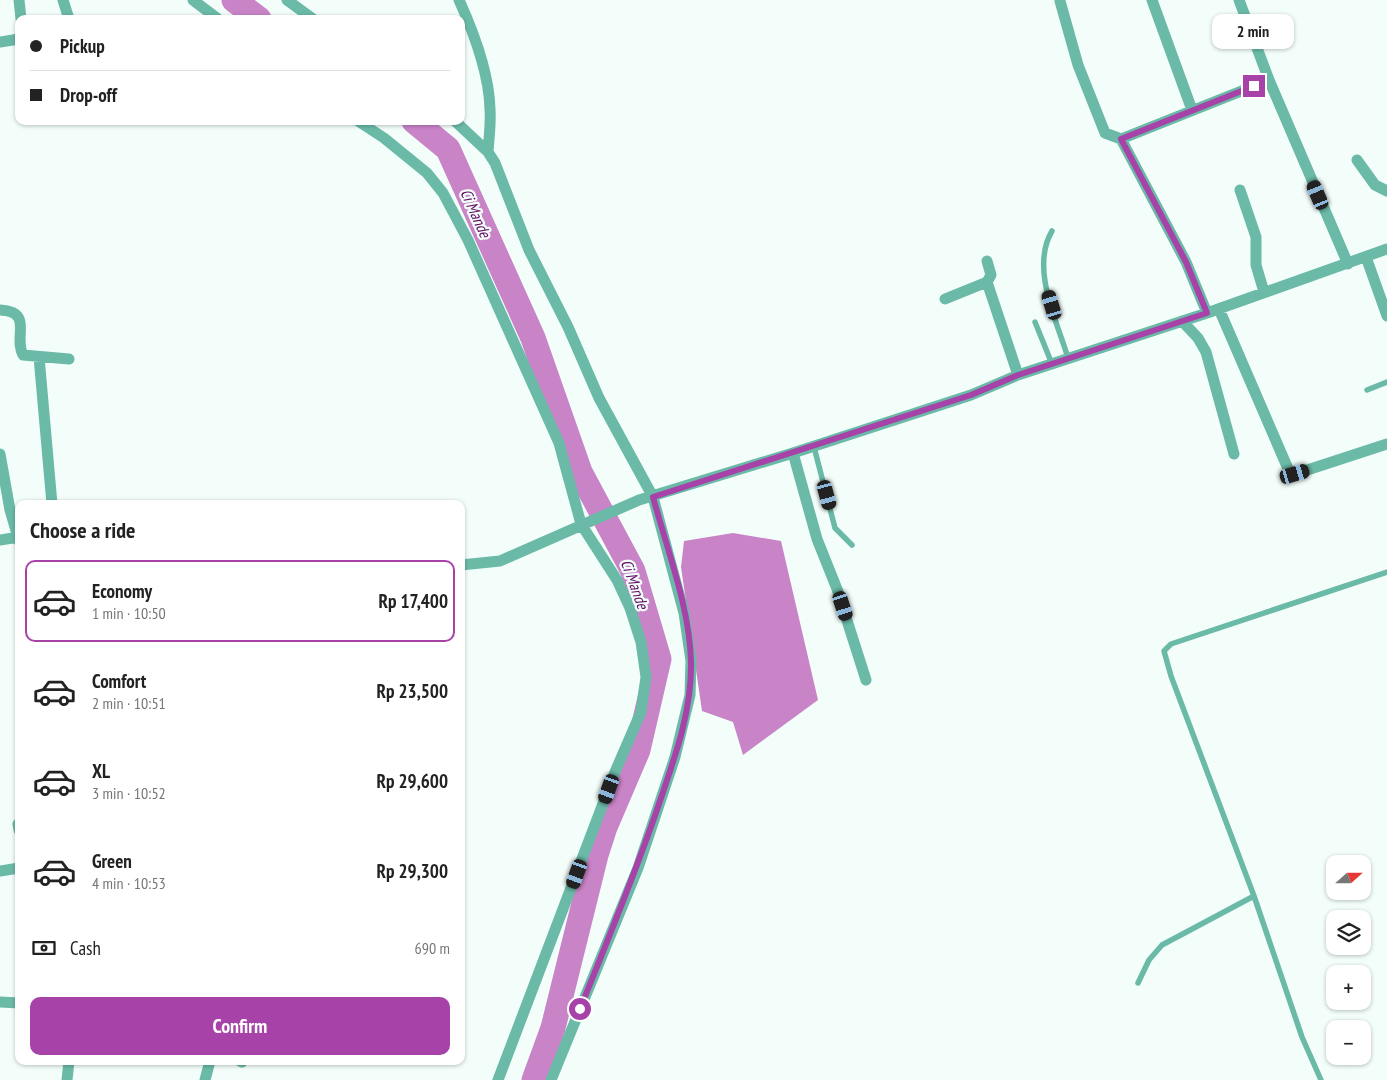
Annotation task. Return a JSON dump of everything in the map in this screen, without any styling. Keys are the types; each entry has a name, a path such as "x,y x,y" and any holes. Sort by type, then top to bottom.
{"street":[{"path":"19,0 21,15"},
{"path":"63,0 68,15"},
{"path":"194,0 213,15"},
{"path":"287,0 308,15"},
{"path":"459,0 475,39 486,82 490,109 488,152"},
{"path":"1152,0 1192,110"},
{"path":"1239,0 1269,80 1348,264"},
{"path":"1060,2 1078,65 1105,133 1121,139 1213,311 1289,471 1295,474 1387,444"},
{"path":"0,42 15,40"},
{"path":"1121,139 1269,80"},
{"path":"363,125 427,173 443,193 472,249 559,443 584,523 617,580 630,608 638,634 646,677 641,712 615,772 498,1080"},
{"path":"459,125 488,152 495,163 529,250 568,327 599,398 653,497 684,613 691,661 690,694 675,757 638,868 551,1080"},
{"path":"1356,160 1375,185 1387,191"},
{"path":"1240,190 1256,236 1256,266 1264,292"},
{"path":"465,565 500,561 639,500 793,453 971,395 1018,375 1213,311 1387,250"},
{"path":"1366,257 1387,316"},
{"path":"945,299 987,282 991,275 987,261"},
{"path":"987,282 1018,375"},
{"path":"0,310 11,311 16,314 21,324 20,350 23,355 69,359"},
{"path":"1182,321 1198,338 1206,352 1234,454"},
{"path":"39,357 52,500"},
{"path":"793,453 817,539 838,589 866,680"},
{"path":"0,454 15,528"},
{"path":"0,540 15,538"},
{"path":"0,871 15,869"},
{"path":"0,1002 15,1002"},
{"path":"67,1080 69,1065"},
{"path":"205,1080 209,1065"}],"lane":[{"path":"1052,231 1045,247 1046,288 1068,358"},
{"path":"1035,322 1052,364"},
{"path":"1367,390 1387,382"},
{"path":"814,446 835,528 852,545"},
{"path":"1321,1080 1302,1037 1254,896 1164,651 1171,644 1387,572"},
{"path":"1138,982 1149,960 1162,945 1254,896"}],"shaded area":[{"path":"733,533 781,541 818,700 743,755 733,722 702,711 681,567 684,541"}],"waterway":[{"name":"Ci Mande","path":"234,0 254,15"},
{"name":"Ci Mande","path":"419,125 448,149 533,338 580,472 633,571 659,659 638,750 605,827 596,855 553,1028 534,1080"}],"route":[{"path":"580,1009 638,868 675,757 690,694 691,661 684,613 653,497 971,395 1018,375 1207,313 1186,262 1121,139 1254,86"}]}
